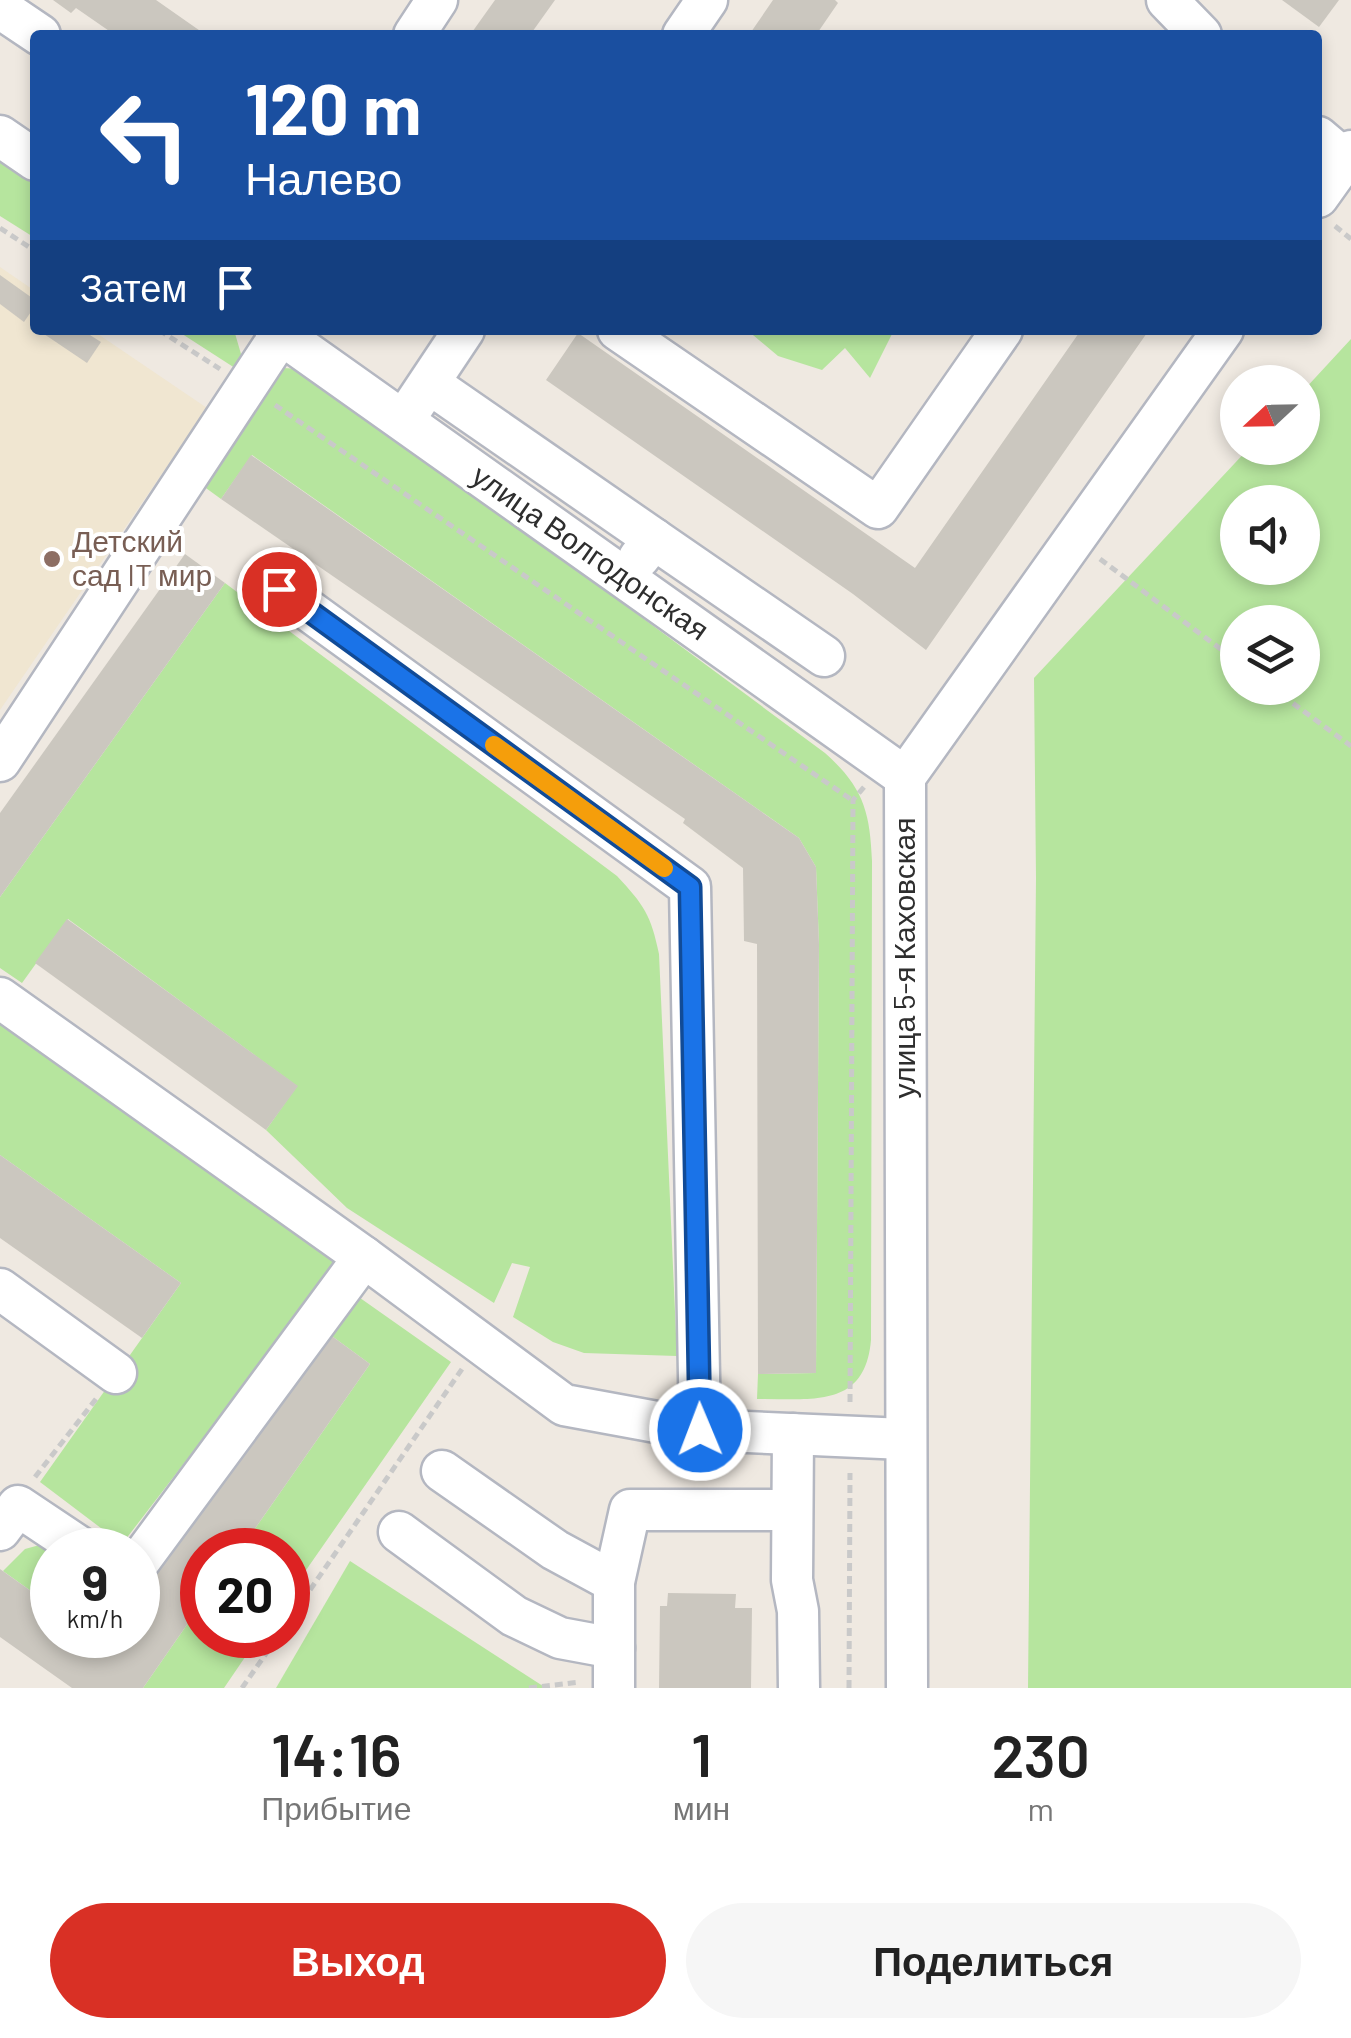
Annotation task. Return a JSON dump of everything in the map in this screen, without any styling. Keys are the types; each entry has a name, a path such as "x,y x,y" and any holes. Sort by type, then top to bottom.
{"street":[{"path":"417,30 437,0"},
{"path":"686,30 707,0"},
{"path":"1167,0 1196,30"},
{"path":"0,8 33,30"},
{"path":"0,136 30,157"},
{"path":"1322,188 1338,149"},
{"path":"0,761 276,335"},
{"name":"улица Волгодонская","path":"282,335 895,769"},
{"path":"402,420 461,335"},
{"path":"625,335 878,508 999,335"},
{"name":"улица 5-я Каховская","path":"907,1688 895,769 1074,539 1219,335"},
{"path":"430,384 824,656"},
{"path":"624,577 654,538"},
{"path":"279,589 690,887 700,1430"},
{"path":"0,998 564,1405 700,1430 904,1439"},
{"path":"160,1534 364,1257"},
{"path":"0,1289 116,1373"},
{"path":"793,1434 790,1510 799,1688"},
{"path":"442,1471 555,1550 614,1582"},
{"path":"614,1672 614,1582 630,1510 790,1510"},
{"path":"9,1518 32,1528"},
{"path":"399,1532 514,1616 560,1638 614,1672"}],"path":[{"path":"0,228 30,248"},
{"path":"167,335 852,800"},
{"path":"1074,539 1220,648"},
{"path":"1295,705 1351,746"},
{"path":"852,800 895,769"},
{"path":"849,1688 852,800"},
{"path":"310,1590 480,1343"},
{"path":"9,1518 39,1469 116,1373"},
{"path":"242,1688 263,1658"},
{"path":"529,1688 614,1672"}],"shaded area":[{"name":"Детский сад IT мир","path":"0,267 30,288 30,335 99,335 207,408 0,710"}],"green space":[{"path":"0,160 30,181 30,235 0,216"},
{"path":"184,335 235,335 241,354 238,370"},
{"path":"753,335 892,335 870,378 845,348 822,370 778,356"},
{"path":"1351,339 1351,1688 1028,1688 1036,878 1034,678 1233,465 1320,465 1320,373"},
{"path":"298,369 348,400 825,753 856,789 866,814 872,861 871,1340 867,1363 858,1379 846,1389 815,1398 757,1399 758,1374 816,1373 816,867 799,838 252,455 221,499 199,483 274,372"},
{"path":"225,583 617,876 645,911 659,954 677,1356 584,1353 553,1342 513,1317 530,1267 512,1263 494,1303 347,1208 266,1130 297,1086 68,919 22,983 0,968 0,897"},
{"path":"0,1021 339,1262 134,1528 101,1528 40,1482 181,1283 0,1155"},
{"path":"353,1293 451,1362 310,1564 310,1528 255,1528 370,1364 325,1331"},
{"path":"30,1548 30,1590 3,1571"},
{"path":"350,1561 546,1688 276,1688 293,1658 310,1658 310,1630"},
{"path":"180,1635 180,1658 244,1658 224,1688 143,1688"}],"building":[{"path":"53,0 156,0 199,30 108,30 76,8 71,13"},
{"path":"495,0 555,0 534,30 474,30"},
{"path":"773,0 838,3 819,30 752,30"},
{"path":"1282,0 1339,0 1319,27"},
{"path":"0,275 30,296 30,313 24,322 0,304"},
{"path":"45,335 90,335 101,342 87,363"},
{"path":"577,335 581,335 915,568 1078,335 1146,335 926,650 853,594 546,380"},
{"path":"251,455 799,838 816,867 819,944 816,1373 758,1374 757,944 744,941 743,868 683,823 685,819 221,499"},
{"path":"185,554 225,583 0,897 0,813"},
{"path":"67,919 298,1086 266,1130 35,963"},
{"path":"0,1155 181,1283 142,1338 0,1238"},
{"path":"325,1331 370,1364 255,1528 187,1528"},
{"path":"180,1538 180,1635 143,1688 72,1688 0,1637 0,1569 30,1590 30,1658 160,1658 160,1567"},
{"path":"668,1593 736,1594 735,1608 752,1608 751,1688 659,1688 660,1606 667,1606"}],"slow traffic":[{"path":"494,745 664,868"}],"place":[{"name":"Детский сад IT мир","path":"52,559"}],"route":[{"path":"279,589 690,887 700,1430"}]}
